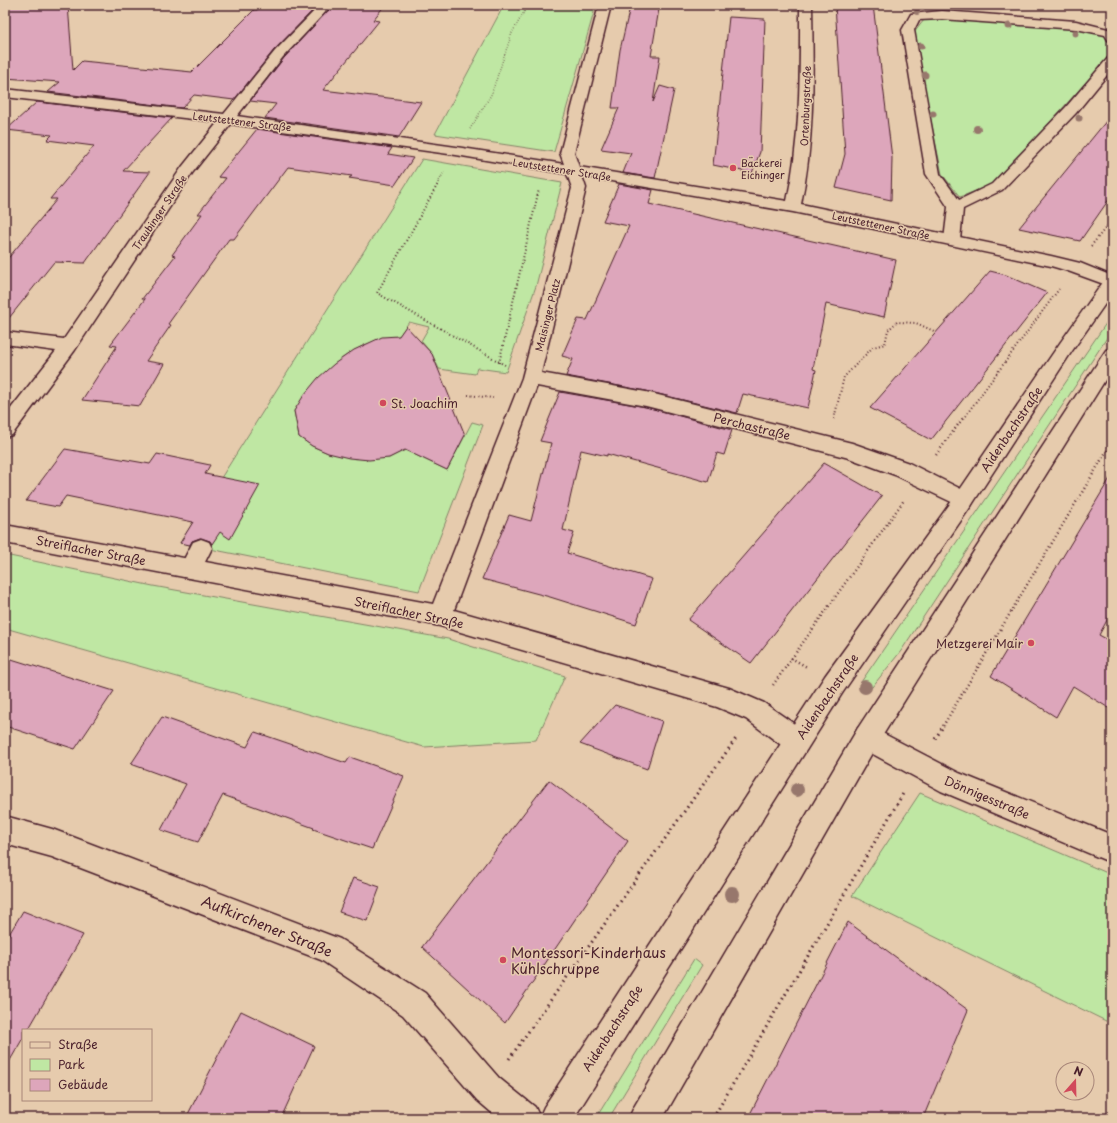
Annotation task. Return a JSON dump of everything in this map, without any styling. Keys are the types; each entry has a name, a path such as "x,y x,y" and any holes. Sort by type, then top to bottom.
{"street":[{"name":"Traubinger Straße","path":"5,430 69,346 187,170 279,54 326,5"},
{"name":"Maisinger Platz","path":"440,616 531,378 579,188 567,153 605,5"},
{"name":"Ortenburgstraße","path":"793,207 799,184 805,135 806,5"},
{"path":"952,240 956,207 932,174 908,30 915,17 942,15 1076,25 1110,33 1112,37"},
{"path":"956,207 997,187 1071,110 1112,61"},
{"name":"Leutstettener Straße","path":"5,93 228,119 456,151 793,207 1051,261 1074,267 1112,282"},
{"name":"Aidenbachstraße","path":"555,1118 834,684 964,500 1066,347 1112,282"},
{"path":"5,338 69,346"},
{"path":"645,1118 867,737 1112,354"},
{"name":"Perchastraße","path":"531,378 646,399 852,451 902,469 964,500"},
{"name":"Streiflacher Straße","path":"5,534 440,616 720,696 755,711 797,741"},
{"path":"190,568 201,548"},
{"name":"Dönnigesstraße","path":"867,737 950,782 1112,849"},
{"name":"Aufkirchener Straße","path":"5,830 52,843 330,949 414,1004 488,1089 524,1118"}],"path":[{"path":"528,5 512,33 491,95 456,151 376,293 499,363 531,378"},
{"path":"499,363 544,166"},
{"path":"488,1089 920,477 1074,267 1112,220"},
{"path":"827,444 844,377 873,347 885,344 888,330 897,322 916,323 936,332"},
{"path":"468,395 484,396"}],"green space":[{"path":"504,5 596,5 554,152 435,134"},
{"path":"952,18 1076,28 1105,35 1112,51 1112,53 1018,158 991,185 960,197 942,174 913,34 924,20"},
{"path":"422,159 562,183 536,286 506,372 477,368 475,374 439,369 432,354 421,341 429,327 409,322 399,336 382,339 367,344 338,361 314,384 294,411 299,437 312,446 328,453 389,458 405,450 447,470 472,422 483,425 419,591 180,543"},
{"path":"1111,316 1112,330 901,651 868,692 859,685"},
{"path":"5,555 153,586 448,639 565,676 536,740 424,747 5,628"},
{"path":"920,793 1112,875 1112,1024 852,896"},
{"path":"694,959 702,965 609,1118 596,1118"}],"building":[{"path":"5,5 68,5 73,70 82,61 192,72 254,10 257,10 263,5 318,5 274,50 234,100 194,95 182,108 48,92 60,82 5,78"},
{"path":"333,5 385,5 373,20 379,21 323,90 421,102 399,137 265,118 276,104 250,101 284,58"},
{"path":"835,5 873,5 892,158 891,200 836,188 845,154"},
{"path":"630,7 659,9 651,56 660,56 653,102 660,86 674,90 655,178 623,173 631,153 601,149 619,108 612,108 620,50"},
{"path":"729,17 765,19 760,152 752,173 713,165"},
{"path":"37,102 172,118 123,171 150,172 85,263 54,262 5,323 5,262 57,199 50,199 94,146 47,140 52,135 6,130"},
{"path":"1112,114 1112,195 1080,241 1019,228"},
{"path":"257,129 392,148 388,154 413,158 395,185 349,178 352,176 288,167 234,239 229,239 168,324 171,325 146,361 164,364 140,406 82,400 117,346 110,345 145,299 142,299 175,256 172,255 202,214 198,214 226,178 218,177"},
{"path":"619,184 653,190 649,204 896,260 884,317 826,304 813,369 816,370 808,408 743,394 737,413 646,391 566,376 573,359 562,356 578,319 587,320 629,226 603,221"},
{"path":"990,271 1006,275 1047,293 931,440 870,408"},
{"name":"St. Joachim","path":"406,326 432,354 465,435 447,470 405,450 389,458 369,460 349,458 328,453 312,446 299,437 294,411 304,395 318,378 334,364 354,350 382,337 399,336"},
{"path":"560,392 646,407 732,430 724,455 717,453 708,482 607,454 607,456 581,450 563,530 574,533 567,553 652,579 636,624 550,597 482,579 509,515 531,521 551,443 540,441"},
{"path":"65,449 150,464 157,454 210,465 205,474 260,485 230,539 220,532 212,544 210,541 200,538 192,541 190,545 180,543 193,522 66,496 58,507 26,501"},
{"path":"824,463 882,496 751,663 688,620"},
{"path":"1112,475 1112,611 1099,635 1112,642 1112,710 1073,686 1056,717 991,676"},
{"path":"5,657 114,691 75,749 5,726"},
{"path":"615,705 662,721 647,769 580,744"},
{"path":"162,717 247,747 255,732 346,763 350,757 404,776 372,849 313,829 314,828 223,795 198,842 161,830 186,784 131,764"},
{"path":"549,780 628,841 505,1023 422,947"},
{"path":"353,878 380,887 367,921 339,912"},
{"path":"23,911 83,935 29,1029 22,1029 22,1040 5,1069 5,941"},
{"path":"848,922 968,1010 923,1118 748,1118"},
{"path":"241,1011 314,1046 281,1118 186,1118"}],"place":[{"name":"Bäckerei Eichinger","path":"733,168"},
{"name":"St. Joachim","path":"383,403"},
{"name":"Metzgerei Mair","path":"1031,643"},
{"name":"Montessori-Kinderhaus Kühlschruppe","path":"503,960"}]}
